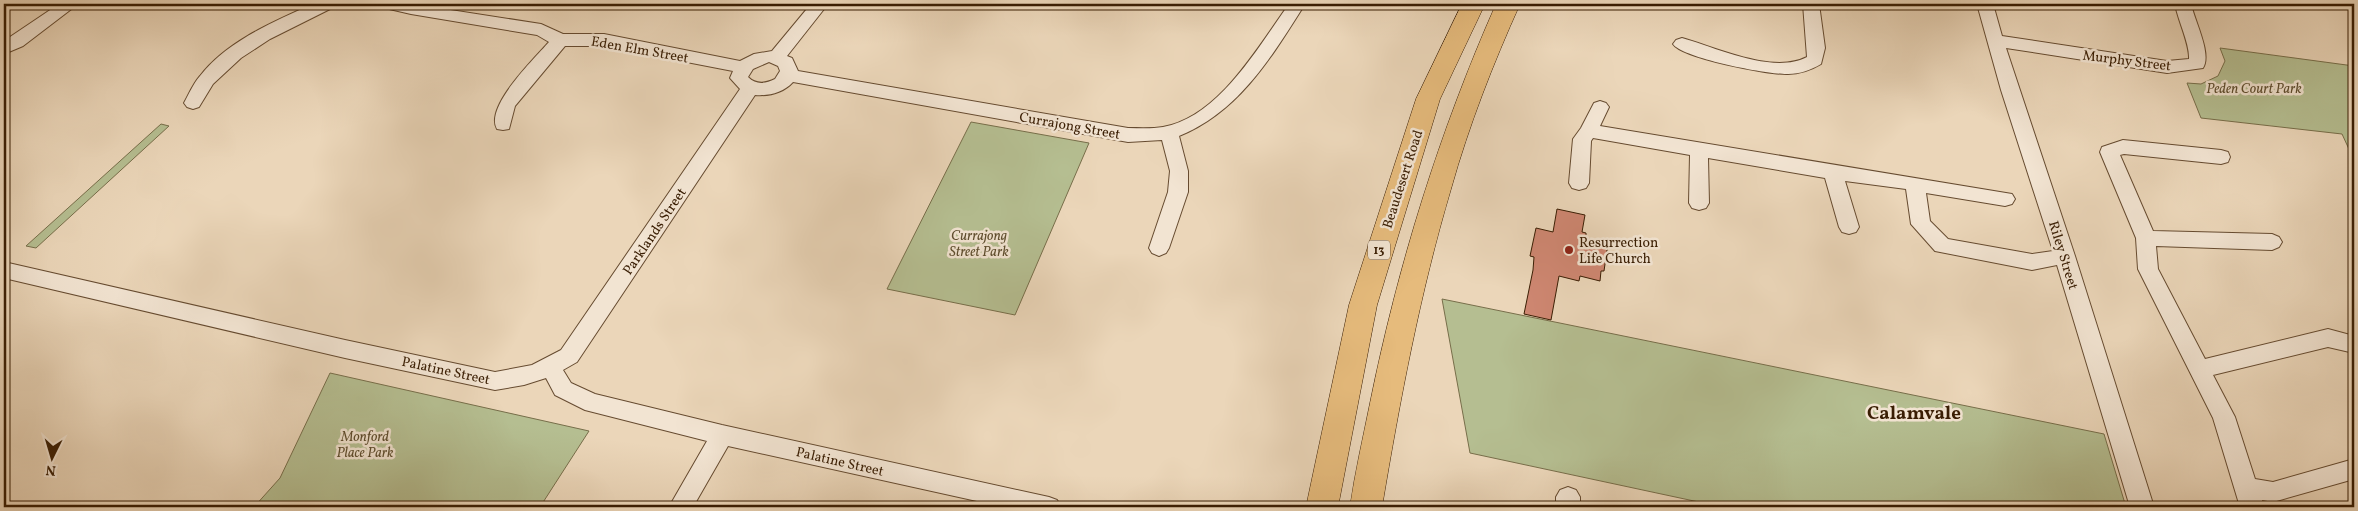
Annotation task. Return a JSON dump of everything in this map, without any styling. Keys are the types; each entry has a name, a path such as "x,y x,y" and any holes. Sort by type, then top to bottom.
{"highway":[{"name":"Beaudesert Road","path":"1322,507 1331,455 1366,296 1428,99 1473,4"},
{"path":"1366,507 1389,377 1426,228 1468,97 1508,4"}],"street":[{"path":"4,48 17,42 70,4"},
{"path":"193,103 208,78 246,45 264,33 326,4"},
{"name":"Eden Elm Street","path":"391,4 411,9 541,30 560,40 604,40 743,67"},
{"path":"777,57 820,4"},
{"name":"Currajong Street","path":"789,76 1128,135 1170,132 1205,118 1233,93 1297,4"},
{"path":"1682,44 1717,58 1790,70 1808,67 1815,60 1816,48 1811,4"},
{"name":"Riley Street","path":"1985,4 2142,507"},
{"name":"Murphy Street","path":"1995,41 2167,67 2184,67 2197,64 2198,51 2186,21 2183,4"},
{"path":"503,124 506,105 560,40"},
{"path":"762,57 777,57 786,62 790,67 789,76 775,87 762,90 750,88 742,84 739,78 743,67 751,61 762,57"},
{"name":"Parklands Street","path":"551,368 569,356 580,341 750,88"},
{"path":"1578,183 1582,139 1600,107"},
{"path":"1588,131 1832,173 1861,175 2005,199"},
{"path":"1159,248 1178,192 1179,171 1170,132"},
{"path":"2221,157 2123,147 2109,152 2146,238 2148,269 2224,417 2250,498 2354,469"},
{"path":"1699,149 1699,203"},
{"path":"1832,173 1849,227"},
{"path":"1915,184 1921,224 1942,246 2032,262 2065,256"},
{"path":"2146,238 2272,242"},
{"name":"Palatine Street","path":"4,270 345,349 495,381 520,378 551,368 563,388 570,394 593,403 974,499 1049,507"},
{"path":"2201,369 2328,338 2354,344"},
{"path":"681,507 722,434"}],"green space":[{"name":"Peden Court Park","path":"2220,48 2354,66 2354,160 2342,134 2201,118 2187,83 2201,84 2218,76 2225,61"},
{"name":"Currajong Street Park","path":"971,122 1089,143 1015,315 887,289"},
{"path":"161,124 169,126 36,248 26,246"},
{"path":"1442,299 2104,434 2126,507 1722,507 1470,453"},
{"name":"Monford Place Park","path":"330,373 589,431 540,507 254,507 280,478"}],"building":[{"name":"Resurrection Life Church","path":"1557,209 1585,215 1582,232 1586,233 1586,238 1608,243 1604,271 1601,271 1600,281 1580,276 1579,281 1559,276 1551,320 1524,314 1533,270 1534,257 1530,256 1536,228 1553,232"}],"place":[{"name":"Resurrection Life Church","path":"1569,250"}],"district":[{"name":"Calamvale","path":"1914,412"}]}
